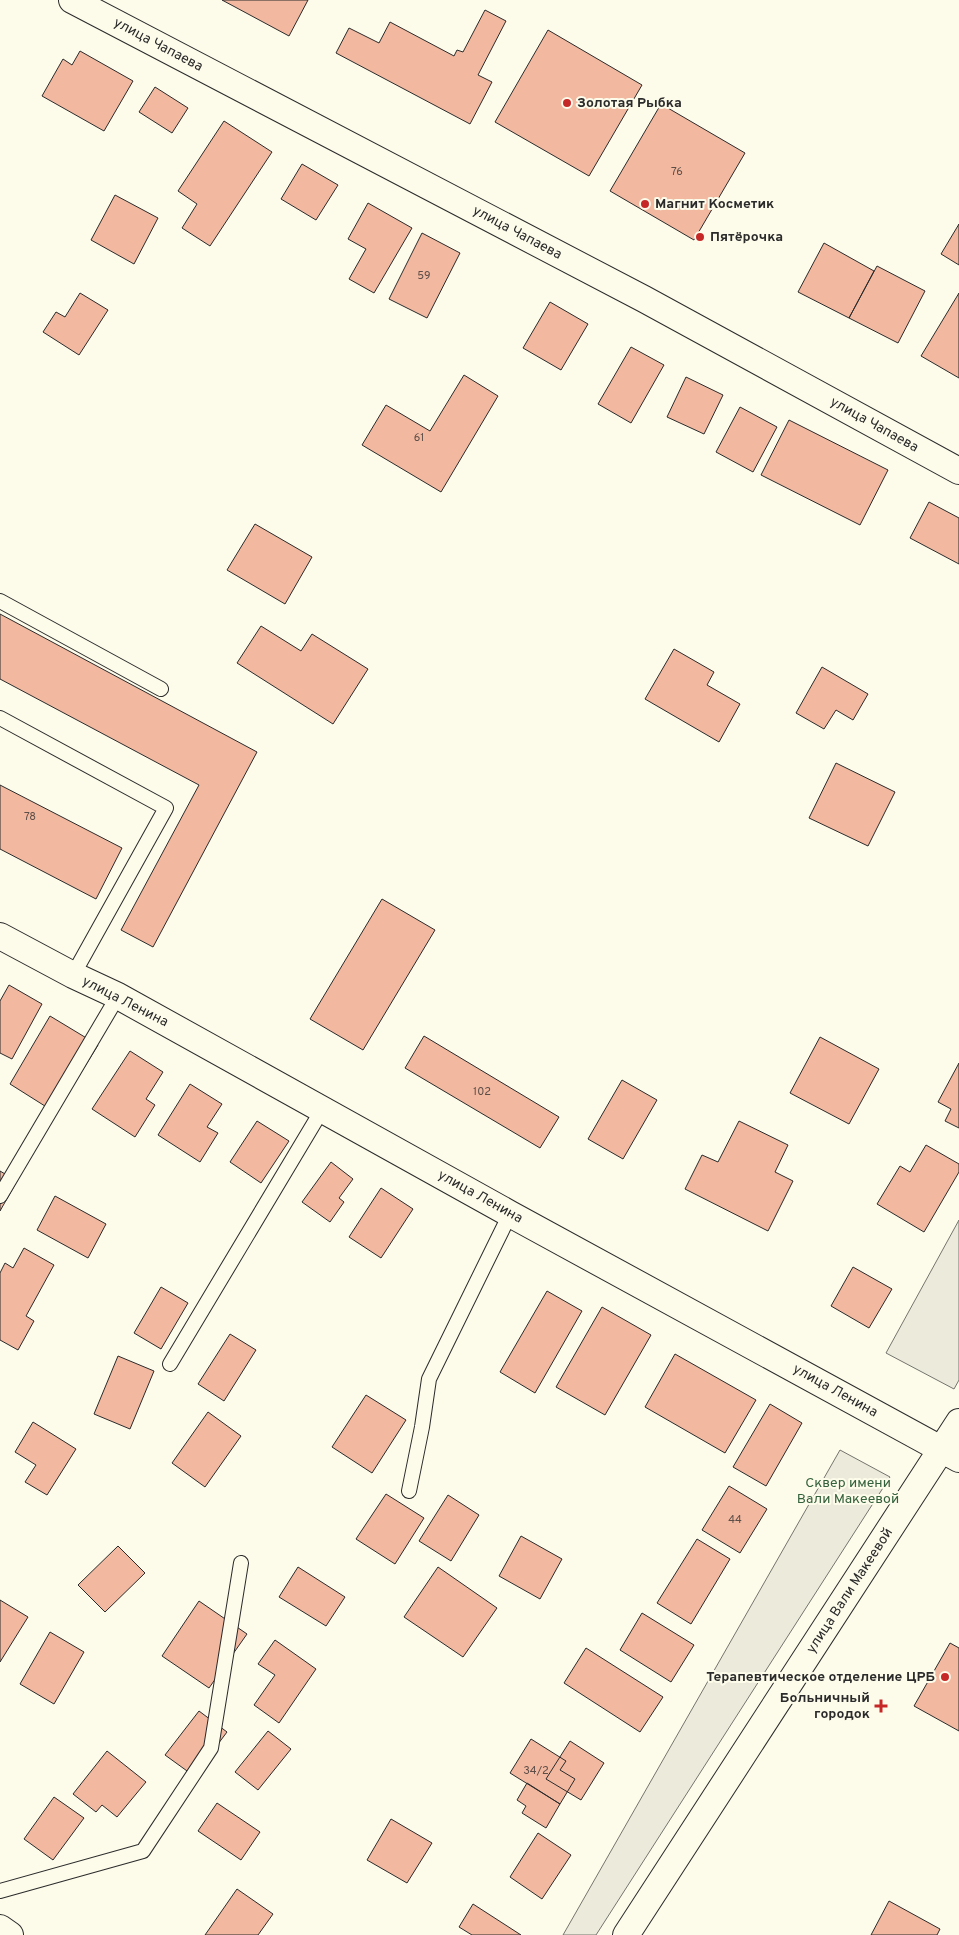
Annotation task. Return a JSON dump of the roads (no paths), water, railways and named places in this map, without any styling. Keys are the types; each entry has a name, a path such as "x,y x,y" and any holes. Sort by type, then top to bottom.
{"street":[{"name":"улица Чапаева","path":"72,0 644,300 959,471"},
{"name":"улица Ленина","path":"0,936 118,996 510,1214 951,1454"},
{"name":"улица Вали Макеевой","path":"626,1935 951,1454 959,1422"},
{"path":"0,1928 10,1935"}],"lane":[{"path":"0,601 161,689"},
{"path":"0,718 166,808 74,975"},
{"path":"0,1196 118,996"},
{"path":"170,1364 322,1110"},
{"path":"409,1491 422,1427 428,1379 510,1214"},
{"path":"0,1891 143,1851 211,1748 241,1563"}],"place":[{"name":"Золотая Рыбка","path":"567,103"},
{"name":"Магнит Косметик","path":"645,204"},
{"name":"Пятёрочка","path":"700,237"},
{"name":"Терапевтическое отделение ЦРБ","path":"945,1677"},
{"name":"Больничный городок","path":"881,1706"}],"park label":[{"name":"Сквер имени Вали Макеевой","path":"848,1492"}]}
